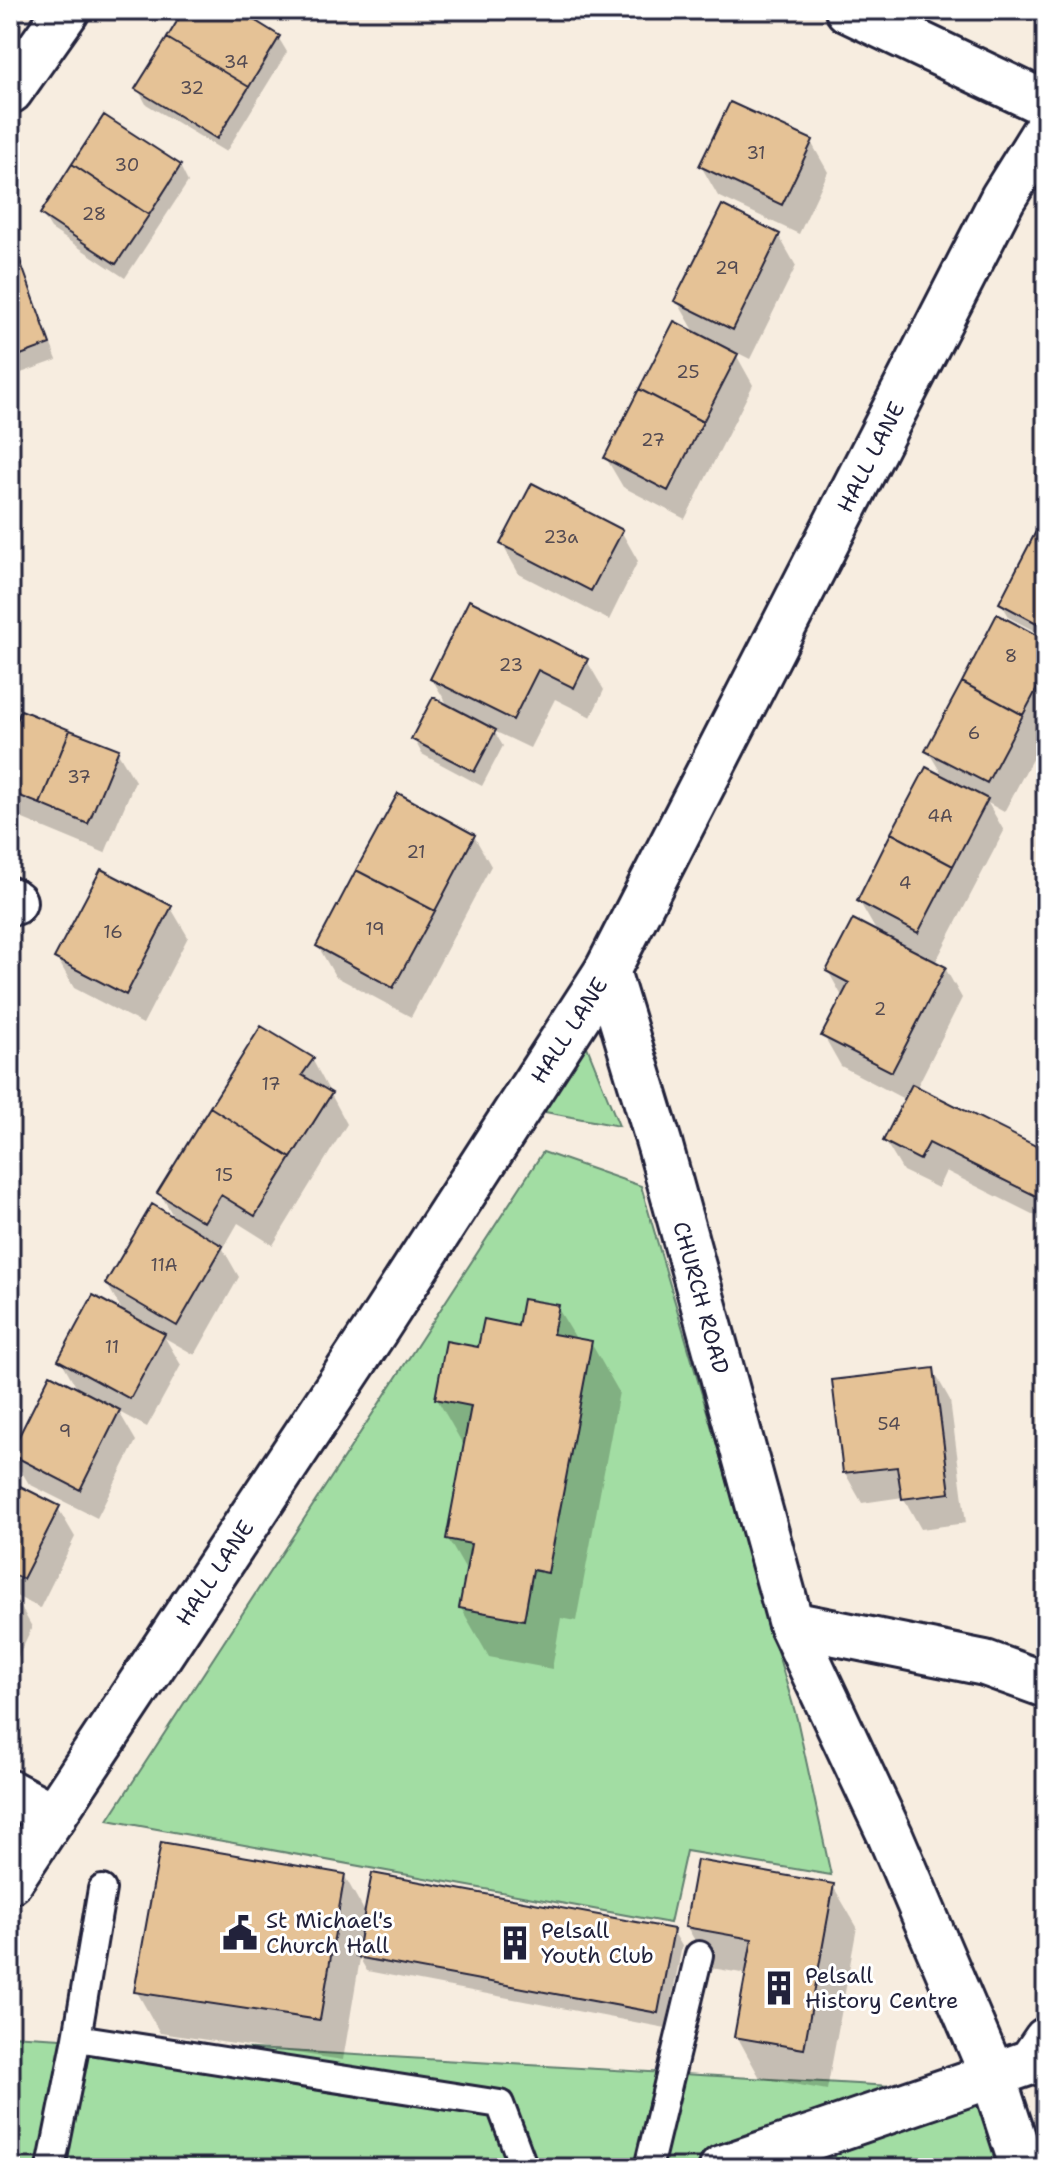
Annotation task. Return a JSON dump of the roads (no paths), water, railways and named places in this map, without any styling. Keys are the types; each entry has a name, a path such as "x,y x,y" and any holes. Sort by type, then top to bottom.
{"street":[{"path":"10,91 67,10"},
{"path":"848,10 1046,104"},
{"name":"HALL LANE","path":"10,1881 378,1326 607,971 1003,198 1046,129"},
{"name":"CHURCH ROAD","path":"607,971 660,1146 791,1624 890,1835 993,2076 1023,2168"},
{"path":"791,1624 985,1663 1046,1685"},
{"path":"10,1793 54,1816"},
{"path":"722,2168 1031,2062 1046,2040"}],"lane":[{"path":"51,2168 102,1889"},
{"path":"648,2168 699,1955"},
{"path":"77,2038 500,2104 524,2168"}],"place":[{"name":"St Michael's Church Hall","path":"240,1933"},
{"name":"Pelsall Youth Club","path":"515,1943"},
{"name":"Pelsall History Centre","path":"779,1988"}]}
